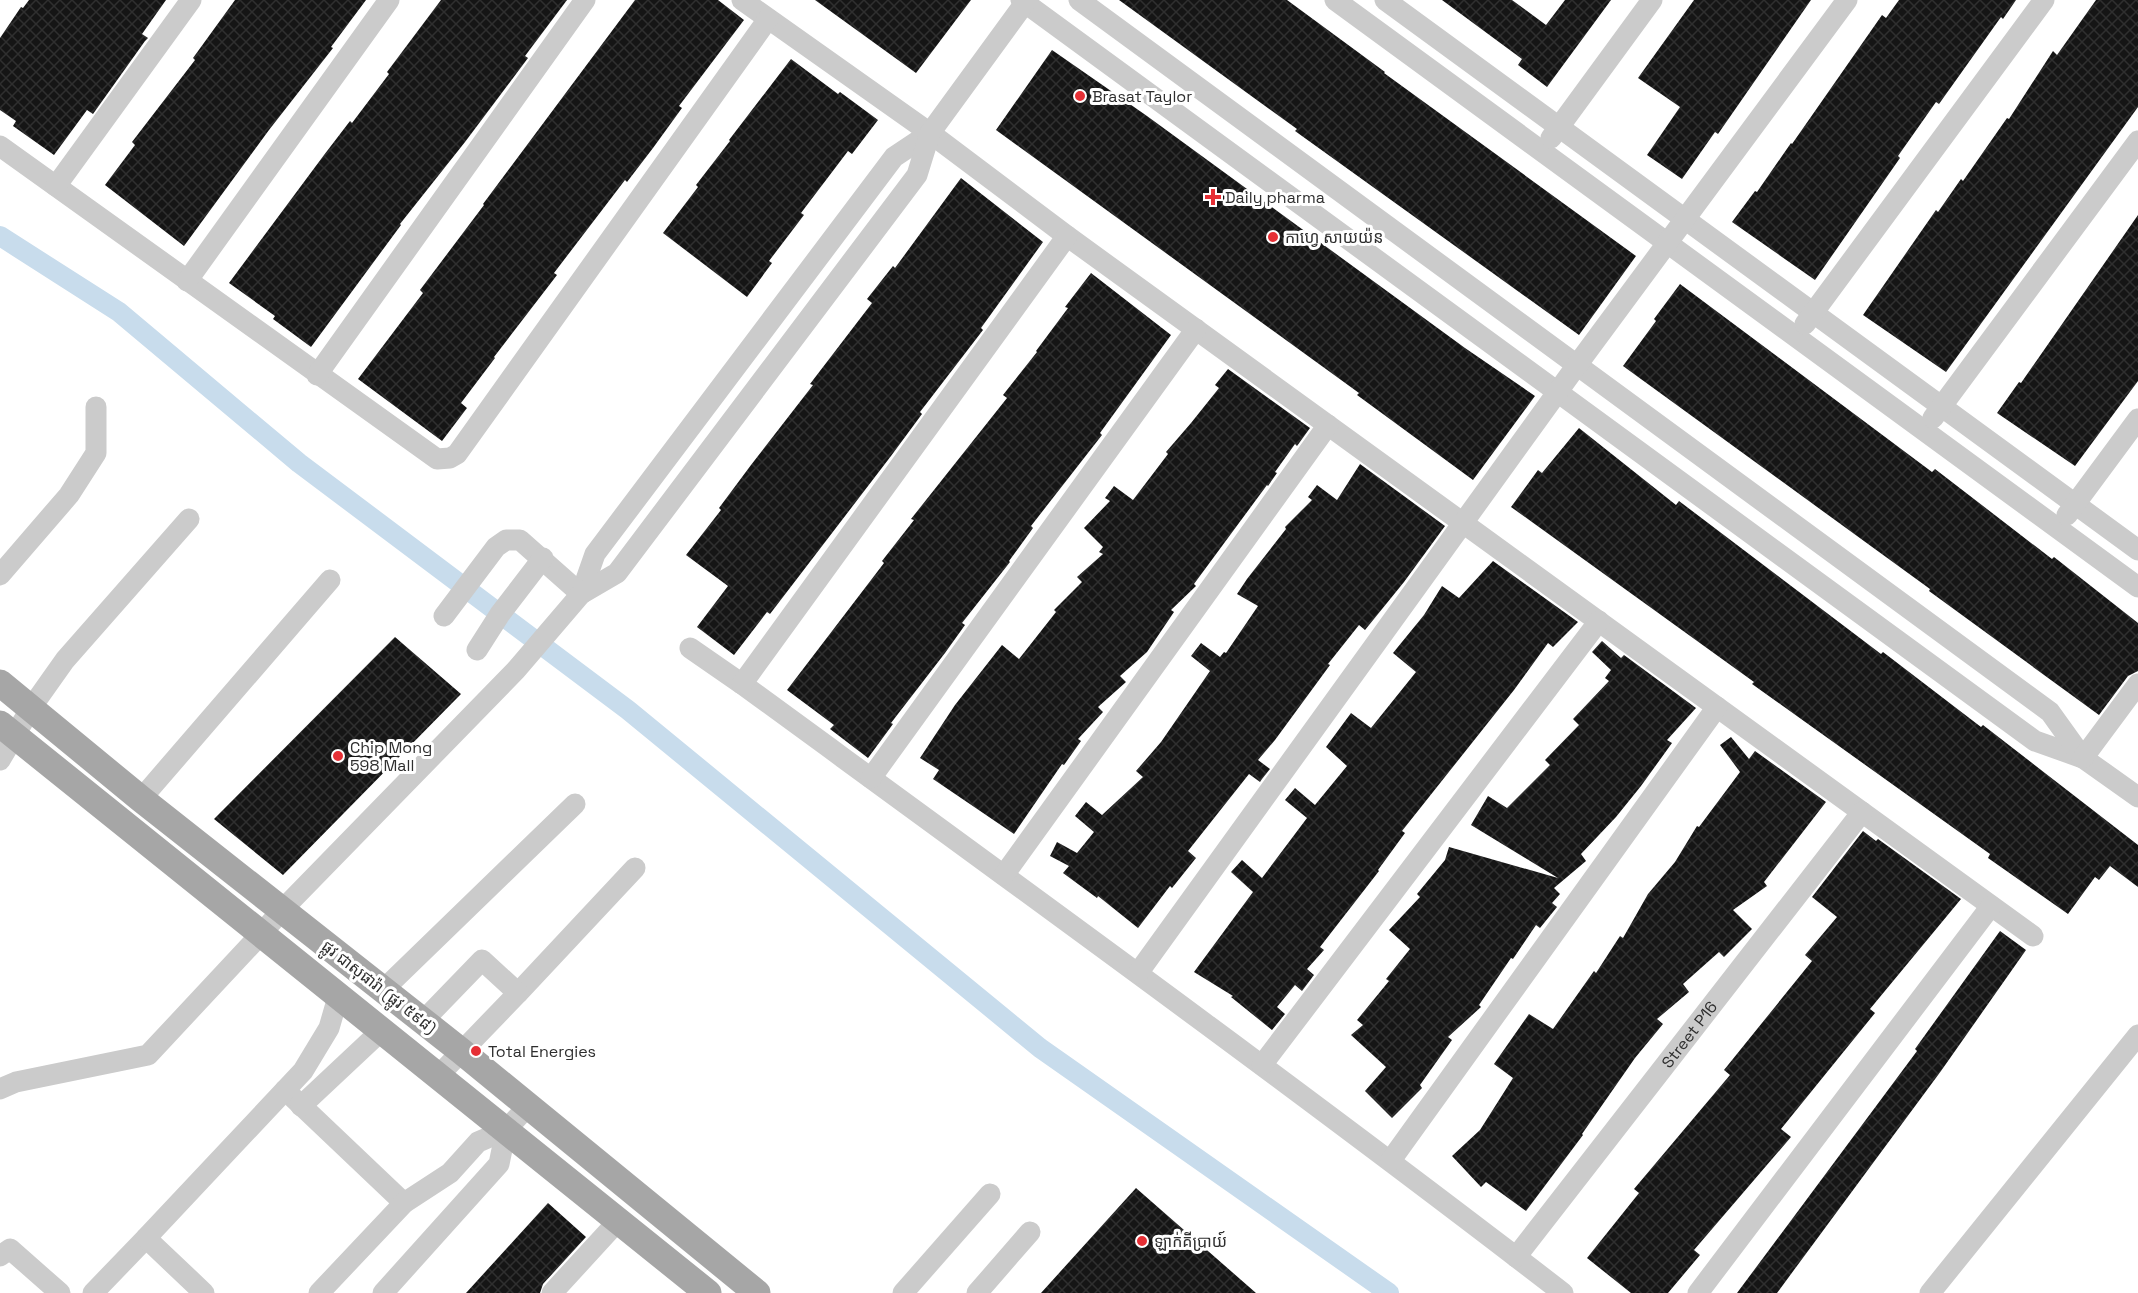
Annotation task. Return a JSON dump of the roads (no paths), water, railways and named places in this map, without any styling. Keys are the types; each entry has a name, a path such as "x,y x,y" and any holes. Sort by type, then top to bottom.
{"main road":[{"name":"ផ្លូវ ជាសុផារ៉ា (ផ្លូវ ៥៩៨)","path":"0,683 141,799 461,1052 757,1293"},
{"name":"ផ្លូវ ជាសុផារ៉ា (ផ្លូវ ៥៩៨)","path":"8,731 708,1293"}],"street":[{"path":"56,186 191,0"},
{"path":"188,281 389,0"},
{"path":"317,375 585,0"},
{"path":"742,0 930,133 1067,236 2033,936"},
{"path":"1079,0 2050,712 2083,758"},
{"path":"1336,0 2138,587"},
{"path":"1385,0 2138,550"},
{"path":"1542,151 1652,0"},
{"path":"1138,973 1576,365 1847,0"},
{"path":"1795,336 2044,0"},
{"path":"581,594 617,573 917,175 930,133 1024,1 2034,741 2083,758 2138,796"},
{"path":"0,146 437,459 450,458 457,454 768,19"},
{"path":"1112,66 1132,39"},
{"path":"0,1089 16,1082 148,1055 282,910 516,670 561,619 581,594 595,554 894,158 930,133"},
{"path":"1923,430 2138,141"},
{"path":"1282,191 1303,164"},
{"path":"742,684 1067,236"},
{"path":"1463,323 1483,296"},
{"path":"871,778 1196,329"},
{"path":"724,382 748,399"},
{"path":"0,575 69,495 96,453 96,407"},
{"path":"2058,528 2138,419"},
{"path":"1004,875 1328,425"},
{"path":"1641,453 1661,427"},
{"path":"639,494 664,511"},
{"path":"0,760 8,731 31,708 65,660 189,519"},
{"path":"444,616 496,547 506,540 520,540 581,594"},
{"path":"1807,575 1826,548"},
{"path":"477,650 500,614 543,558"},
{"path":"141,799 330,580"},
{"path":"1262,1065 1599,621"},
{"path":"690,648 1138,973 1391,1160 1563,1293"},
{"path":"1979,701 1998,674"},
{"path":"2083,758 2138,684"},
{"path":"1391,1160 1717,707"},
{"path":"383,990 575,804"},
{"name":"Street P16","path":"1516,1257 1862,812"},
{"path":"438,1076 635,868"},
{"path":"1698,1293 1991,906"},
{"path":"423,1022 482,960 518,993"},
{"path":"93,1293 303,1071 329,1028 338,997"},
{"path":"301,1106 381,1031"},
{"path":"1930,1293 2138,1035"},
{"path":"285,1090 404,1203"},
{"path":"319,1293 404,1203 450,1173 478,1142 506,1130 528,1106"},
{"path":"383,1293 499,1164 506,1130"},
{"path":"450,1173 473,1193"},
{"path":"903,1293 990,1194"},
{"path":"552,1293 619,1220"},
{"path":"977,1293 1030,1232"},
{"path":"146,1238 204,1293"},
{"path":"0,1257 10,1249 60,1293"}],"waterway":[{"path":"0,236 119,312 299,463 628,710 1040,1048 1389,1293"}],"place":[{"name":"Brasat Taylor","path":"1080,96"},
{"name":"Daily pharma","path":"1213,197"},
{"name":"កាហ្វេ សាយយ៉ន","path":"1273,237"},
{"name":"Chip Mong 598 Mall","path":"338,756"},
{"name":"Total Energies","path":"476,1051"},
{"name":"ឡាក់គីប្រាយ៍","path":"1142,1241"}]}
